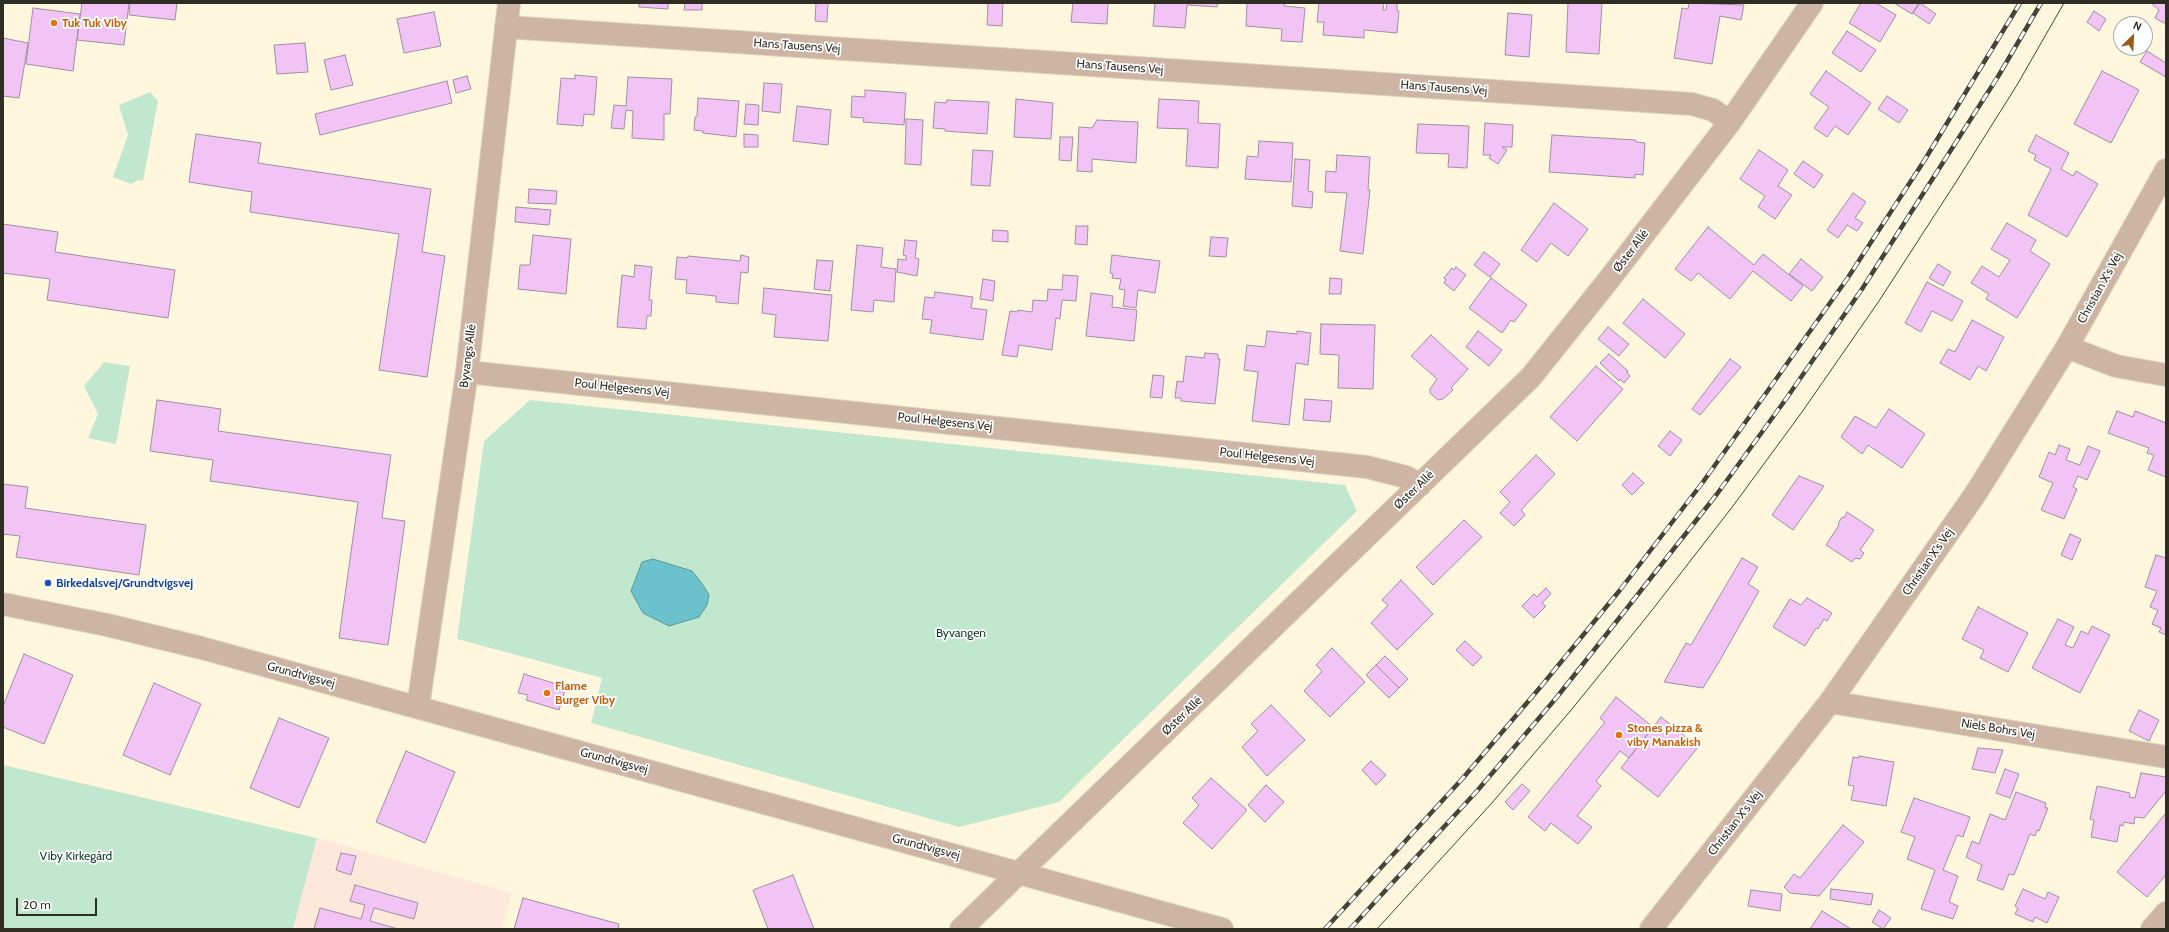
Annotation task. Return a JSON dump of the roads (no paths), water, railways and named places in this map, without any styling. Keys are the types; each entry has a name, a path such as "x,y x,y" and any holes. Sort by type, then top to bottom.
{"street":[{"name":"Byvangs Allé","path":"418,707 466,372 509,3"},
{"name":"Øster Allé","path":"961,929 1021,873 1531,377 1607,282 1730,122 1812,3"},
{"name":"Hans Tausens Vej","path":"506,27 1692,104 1713,110 1730,122"},
{"name":"Christian X's Vej","path":"1651,929 1830,702 1976,493 2067,347 2166,170"},
{"path":"2067,347 2116,366 2166,375"},
{"name":"Poul Helgesens Vej","path":"466,372 1367,467 1392,472 1406,477 1420,485"},
{"name":"Grundtvigsvej","path":"3,604 107,625 198,647 1222,929"},
{"name":"Niels Bohrs Vej","path":"1830,702 2166,757"},
{"path":"2152,929 2166,912"}],"water":[{"path":"653,559 692,571 701,582 709,595 707,605 699,617 669,626 643,613 631,591 642,562"}],"tram line":[{"path":"1377,929 1491,804 1572,709 1649,614 1733,506 1802,412 1879,301 2017,85 2064,3"}],"railway":[{"path":"1325,929 1463,778 1543,684 1620,590 1703,482 1847,279 1924,161 2020,3"},
{"path":"1350,929 1477,791 1557,697 1717,494 1786,399 1862,289 1999,75 2041,3"}],"place":[{"name":"Tuk Tuk Viby","path":"54,23"},
{"name":"Birkedalsvej/Grundtvigsvej","path":"48,583"},
{"name":"Flame Burger Viby","path":"547,693"},
{"name":"Stones pizza & viby Manakish","path":"1619,735"}],"park label":[{"name":"Byvangen","path":"961,633"},
{"name":"Viby Kirkegård","path":"76,856"}]}
